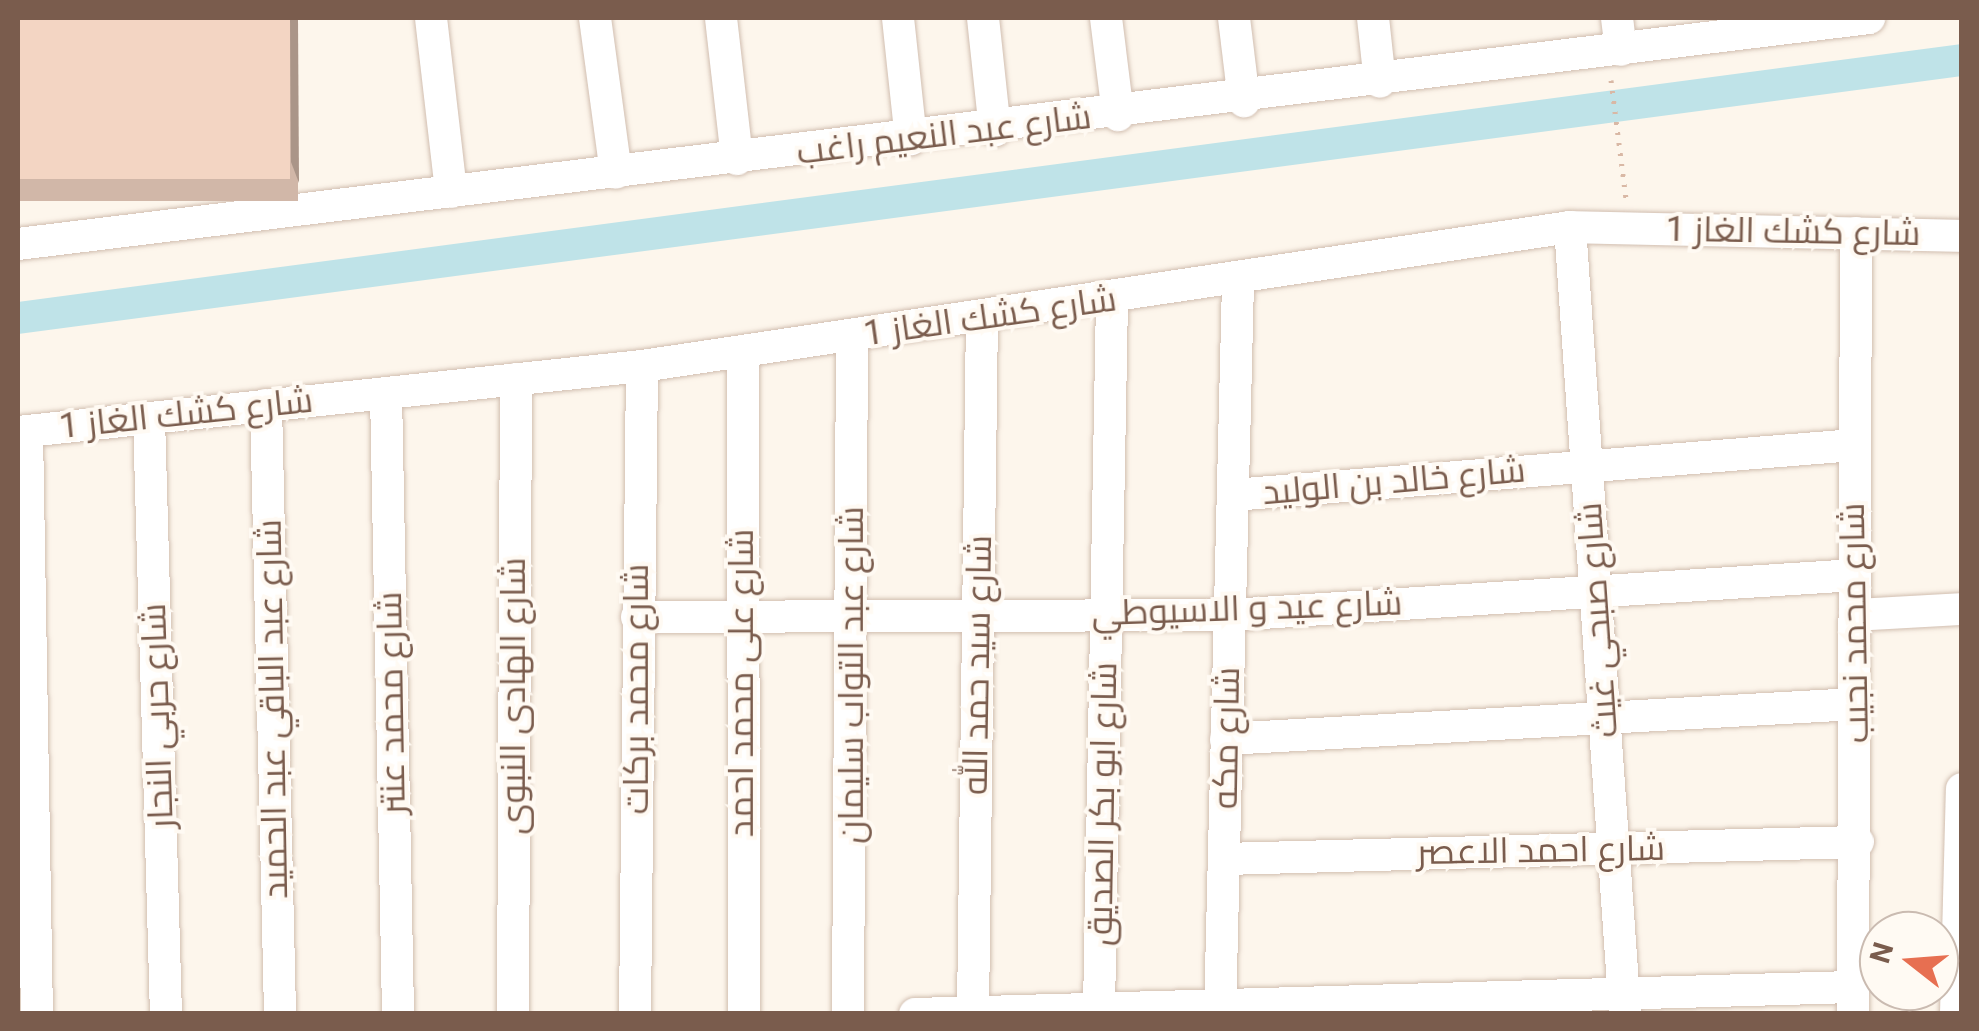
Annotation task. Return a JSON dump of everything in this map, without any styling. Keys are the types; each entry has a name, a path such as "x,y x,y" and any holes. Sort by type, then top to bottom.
{"street":[{"path":"431,18 451,192"},
{"path":"595,18 616,173"},
{"path":"721,18 737,159"},
{"path":"898,18 911,139"},
{"path":"983,18 994,130"},
{"path":"1106,18 1118,115"},
{"path":"1234,18 1244,101"},
{"path":"1372,18 1380,82"},
{"path":"1614,51 1616,18"},
{"name":"شارع عبد النعيم راغب","path":"18,244 1244,101 1813,21 1869,18"},
{"name":"شارع كشك الغاز 1","path":"22,431 642,366 1238,282 1570,227 1962,236"},
{"name":"شارع صبحي غيث","path":"1570,227 1624,1003"},
{"name":"شارع محمد نجيب","path":"1853,1000 1858,842 1856,233"},
{"name":"شارع مكه","path":"1220,1008 1238,282"},
{"name":"شارع ابو بكر الصديق","path":"1099,1008 1112,300"},
{"name":"شارع سيد حمد الله","path":"973,1012 982,318"},
{"name":"شارع عبد التواب سليمان","path":"848,1014 854,612 852,336"},
{"name":"شارع على محمد احمد","path":"742,352 744,1014"},
{"name":"شارع محمد بركات","path":"635,1014 642,366"},
{"name":"شارع الهادى النبوى","path":"513,1014 516,379"},
{"name":"شارع محمد عنتر","path":"386,393 398,1014"},
{"name":"شارع عبد الباقي عبد الحميد","path":"266,406 280,1014"},
{"name":"شارع حربي النجار","path":"149,418 166,1014"},
{"path":"22,431 37,1014"},
{"name":"شارع خالد بن الوليد","path":"1233,495 1854,445"},
{"name":"شارع عيد و الاسيوطي","path":"637,617 854,612 1230,615 1855,575"},
{"path":"1855,615 1962,609"},
{"path":"1226,739 1856,704"},
{"path":"1956,1014 1962,788"},
{"name":"شارع احمد الاعصر","path":"1224,859 1858,842"},
{"path":"914,1014 1099,1008 1853,1000"}],"path":[{"path":"1614,51 1616,123 1626,200"}],"building":[{"path":"18,18 290,18 290,179 18,179"}],"waterway":[{"path":"18,318 1962,60"}]}
